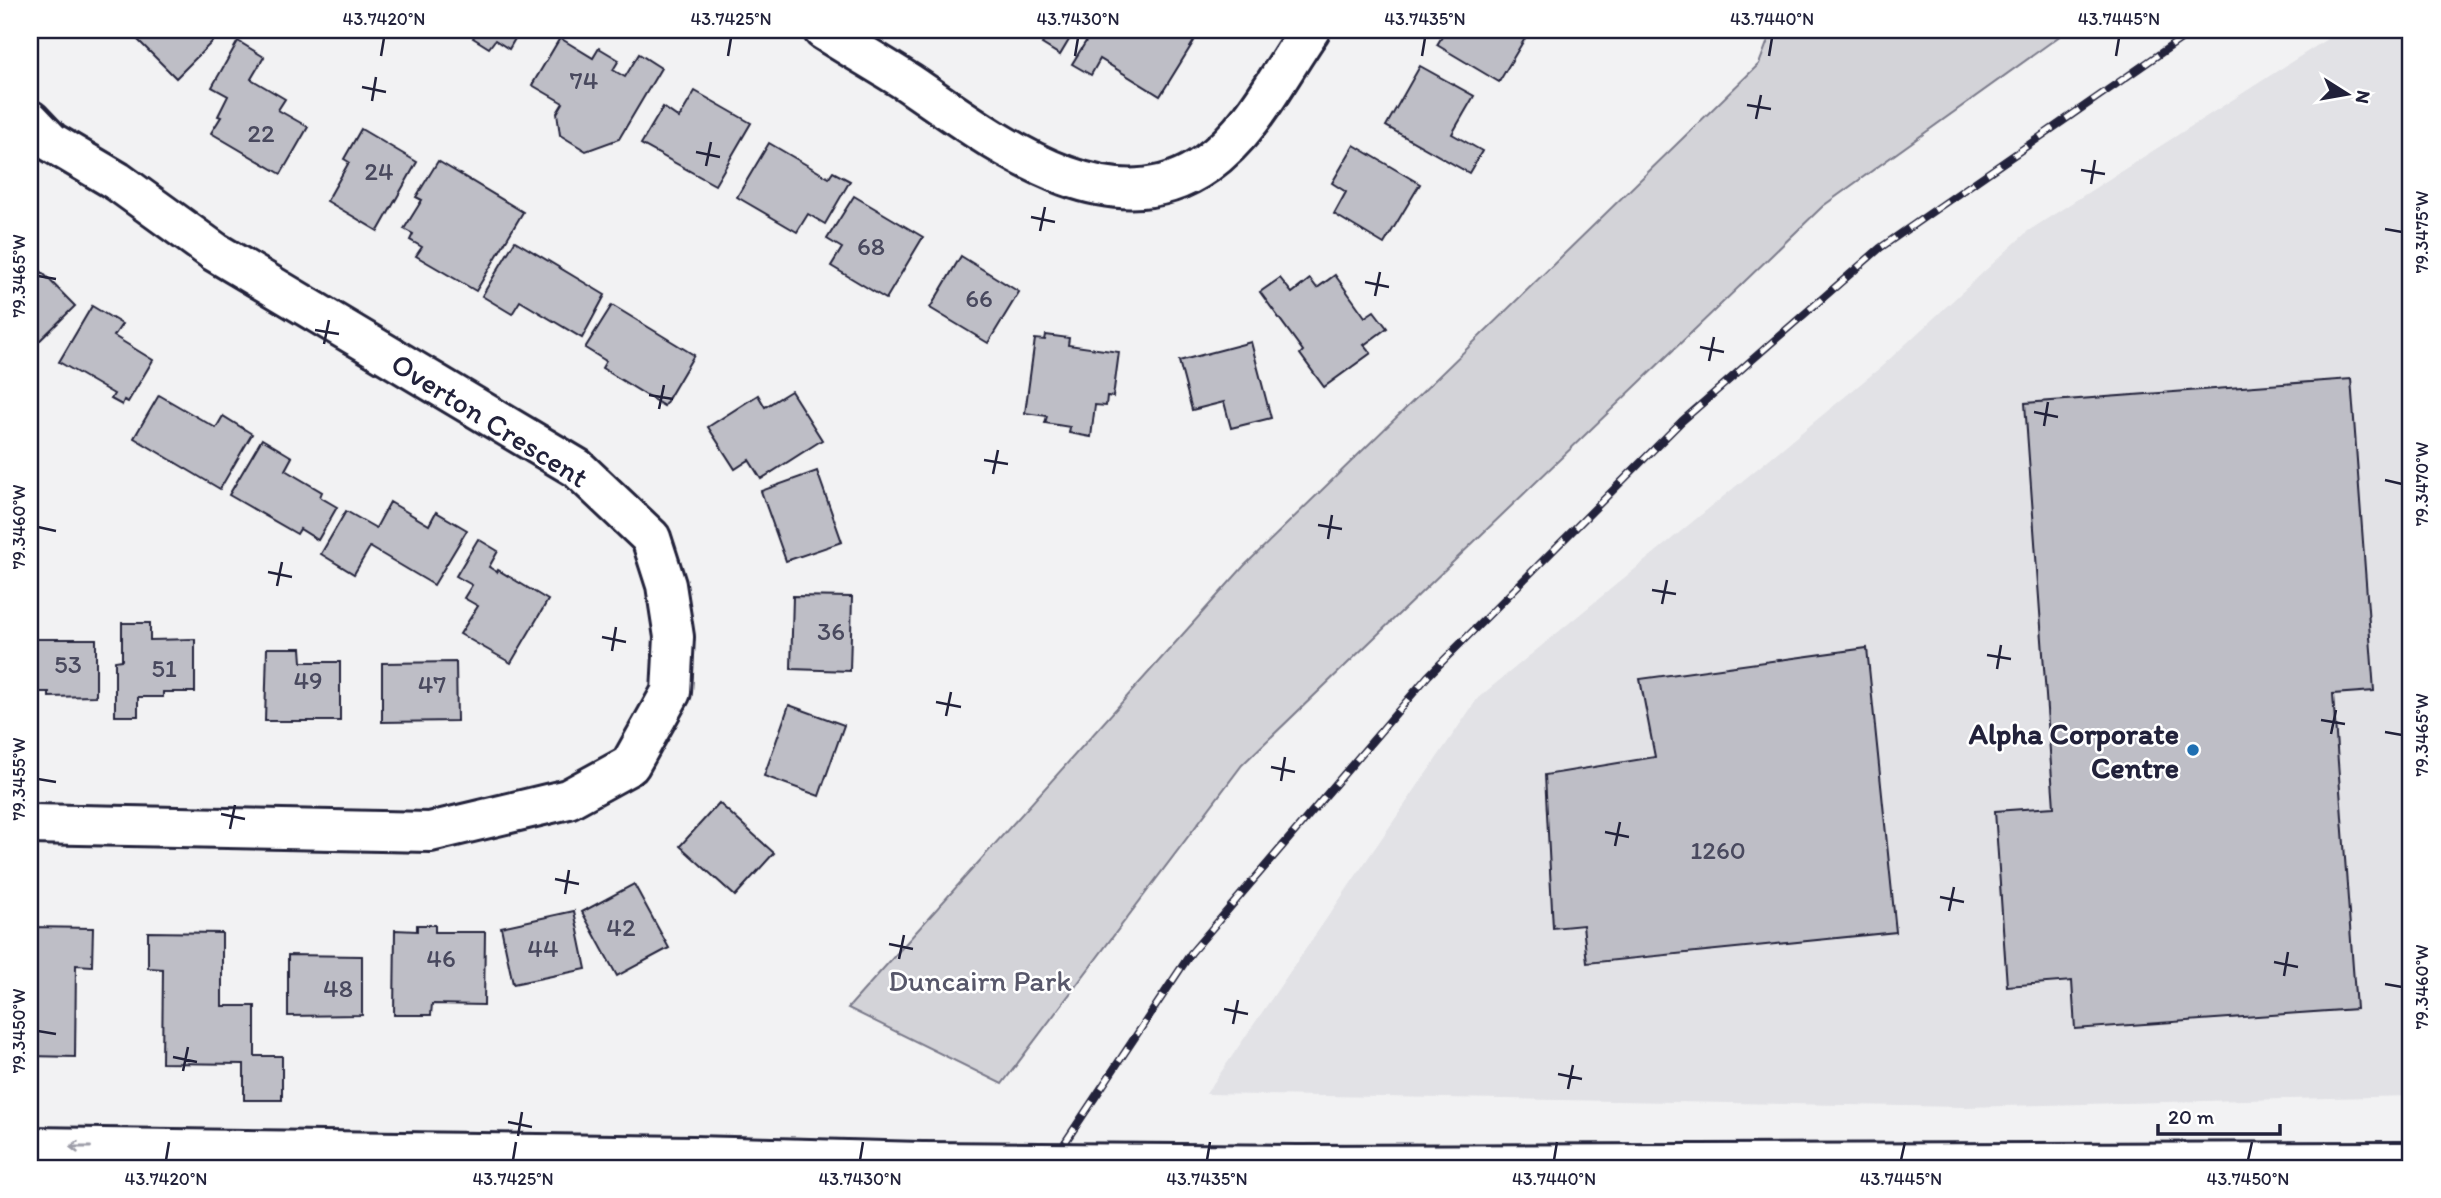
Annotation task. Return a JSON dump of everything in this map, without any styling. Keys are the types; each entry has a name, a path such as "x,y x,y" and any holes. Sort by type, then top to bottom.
{"main road":[{"path":"823,30 907,82 982,134 1037,164 1078,180 1120,189 1172,184 1207,163 1254,118 1310,30"},
{"name":"Overton Crescent","path":"30,120 51,142 117,181 215,252 577,468 651,538 666,585 674,637 671,692 630,765 569,799 429,832 30,824"},
{"path":"30,1147 694,1156 922,1162 1299,1165 2042,1166 2411,1162"}],"shaded area":[{"path":"2341,30 2411,30 2411,1096 1965,1107 1206,1094 1478,698 1881,367 2028,231"}],"green space":[{"name":"Duncairn Park","path":"1772,30 2068,30 1823,206 1242,765 1002,1084 848,1008 1244,566 1759,64"}],"building":[{"path":"128,30 206,30 215,39 176,78"},
{"path":"478,30 520,30 509,49 495,40 489,48 473,38"},
{"path":"1035,30 1075,30 1060,55 1042,44 1047,37"},
{"path":"1093,30 1109,37 1114,30 1175,30 1194,41 1160,96 1100,59 1091,75 1072,64"},
{"path":"1446,30 1530,30 1499,82 1437,45"},
{"path":"560,38 593,58 599,48 619,60 613,70 625,77 639,54 661,68 619,139 586,151 560,135 557,113 563,103 532,85"},
{"path":"238,41 264,57 251,79 285,99 278,110 308,127 281,174 211,133 221,117 218,116 228,96 212,87"},
{"path":"1420,66 1474,96 1452,134 1482,151 1469,173 1386,126"},
{"path":"695,91 751,123 715,185 641,144 663,107 679,118"},
{"path":"361,129 417,162 378,231 327,201 349,162 344,159"},
{"path":"769,143 829,178 833,172 850,181 825,224 808,214 797,232 737,197"},
{"path":"1354,145 1420,184 1384,244 1334,214 1346,192 1332,183"},
{"path":"438,161 523,212 476,291 416,256 422,247 410,240 413,234 404,229 422,200 416,197"},
{"path":"854,196 923,237 886,299 831,266 842,248 827,239"},
{"path":"515,241 605,295 582,338 520,301 512,314 482,296"},
{"path":"961,256 1019,292 988,343 930,308"},
{"path":"30,260 75,306 30,350"},
{"path":"1335,275 1365,317 1374,311 1387,328 1364,345 1371,353 1324,387 1300,354 1303,351 1260,292 1280,278 1292,293 1310,279 1317,288"},
{"path":"612,305 694,355 664,406 602,368 606,361 585,348"},
{"path":"92,306 122,324 114,336 153,360 128,402 124,400 122,405 111,399 114,394 59,362"},
{"path":"1046,335 1069,338 1068,345 1119,352 1113,397 1107,396 1106,406 1095,405 1091,437 1069,433 1070,427 1045,423 1047,416 1025,413 1035,339 1045,340"},
{"path":"1251,342 1271,418 1231,428 1224,402 1192,410 1179,361"},
{"name":"Alpha Corporate Centre","path":"2351,379 2374,691 2333,694 2356,1009 2075,1029 2072,981 2007,986 1995,811 2054,807 2025,403"},
{"path":"791,391 822,440 761,479 749,460 735,469 708,427 758,395 765,407"},
{"path":"159,395 216,428 223,416 252,434 220,489 134,438"},
{"path":"262,439 292,457 285,470 322,492 320,497 337,507 318,540 300,529 297,534 229,495"},
{"path":"817,471 842,542 786,561 761,491"},
{"path":"390,502 429,525 436,512 467,530 434,585 370,547 354,574 321,554 346,511 376,528"},
{"path":"478,539 498,551 489,567 548,600 511,663 460,634 478,606 464,598 472,585 456,576"},
{"path":"793,596 852,597 850,671 791,669"},
{"path":"122,623 150,623 150,640 195,639 195,692 163,692 163,697 138,697 138,716 115,716 115,661 122,660"},
{"path":"30,639 96,639 96,696 49,697 49,692 30,692"},
{"path":"267,648 301,648 302,662 340,662 340,721 265,721"},
{"path":"1867,648 1896,932 1587,963 1583,925 1553,928 1545,775 1655,757 1640,679"},
{"path":"456,662 457,721 382,722 382,663"},
{"path":"789,705 844,725 819,796 764,776"},
{"path":"719,803 774,853 735,896 680,846"},
{"path":"634,884 669,948 617,976 582,912"},
{"path":"574,911 586,969 513,984 501,927"},
{"path":"417,925 435,925 435,932 485,932 484,1005 432,1004 431,1015 394,1015 395,930 417,931"},
{"path":"30,927 93,928 92,966 76,965 75,1057 30,1056"},
{"path":"148,932 222,933 222,1006 255,1006 255,1056 282,1056 282,1100 244,1100 244,1064 162,1063 163,969 148,968"},
{"path":"288,955 362,956 362,1015 288,1016"}],"railway":[{"path":"1048,1168 1191,953 1428,676 1682,421 1880,248 2194,30"}],"place":[{"name":"Alpha Corporate Centre","path":"2193,750"}]}
